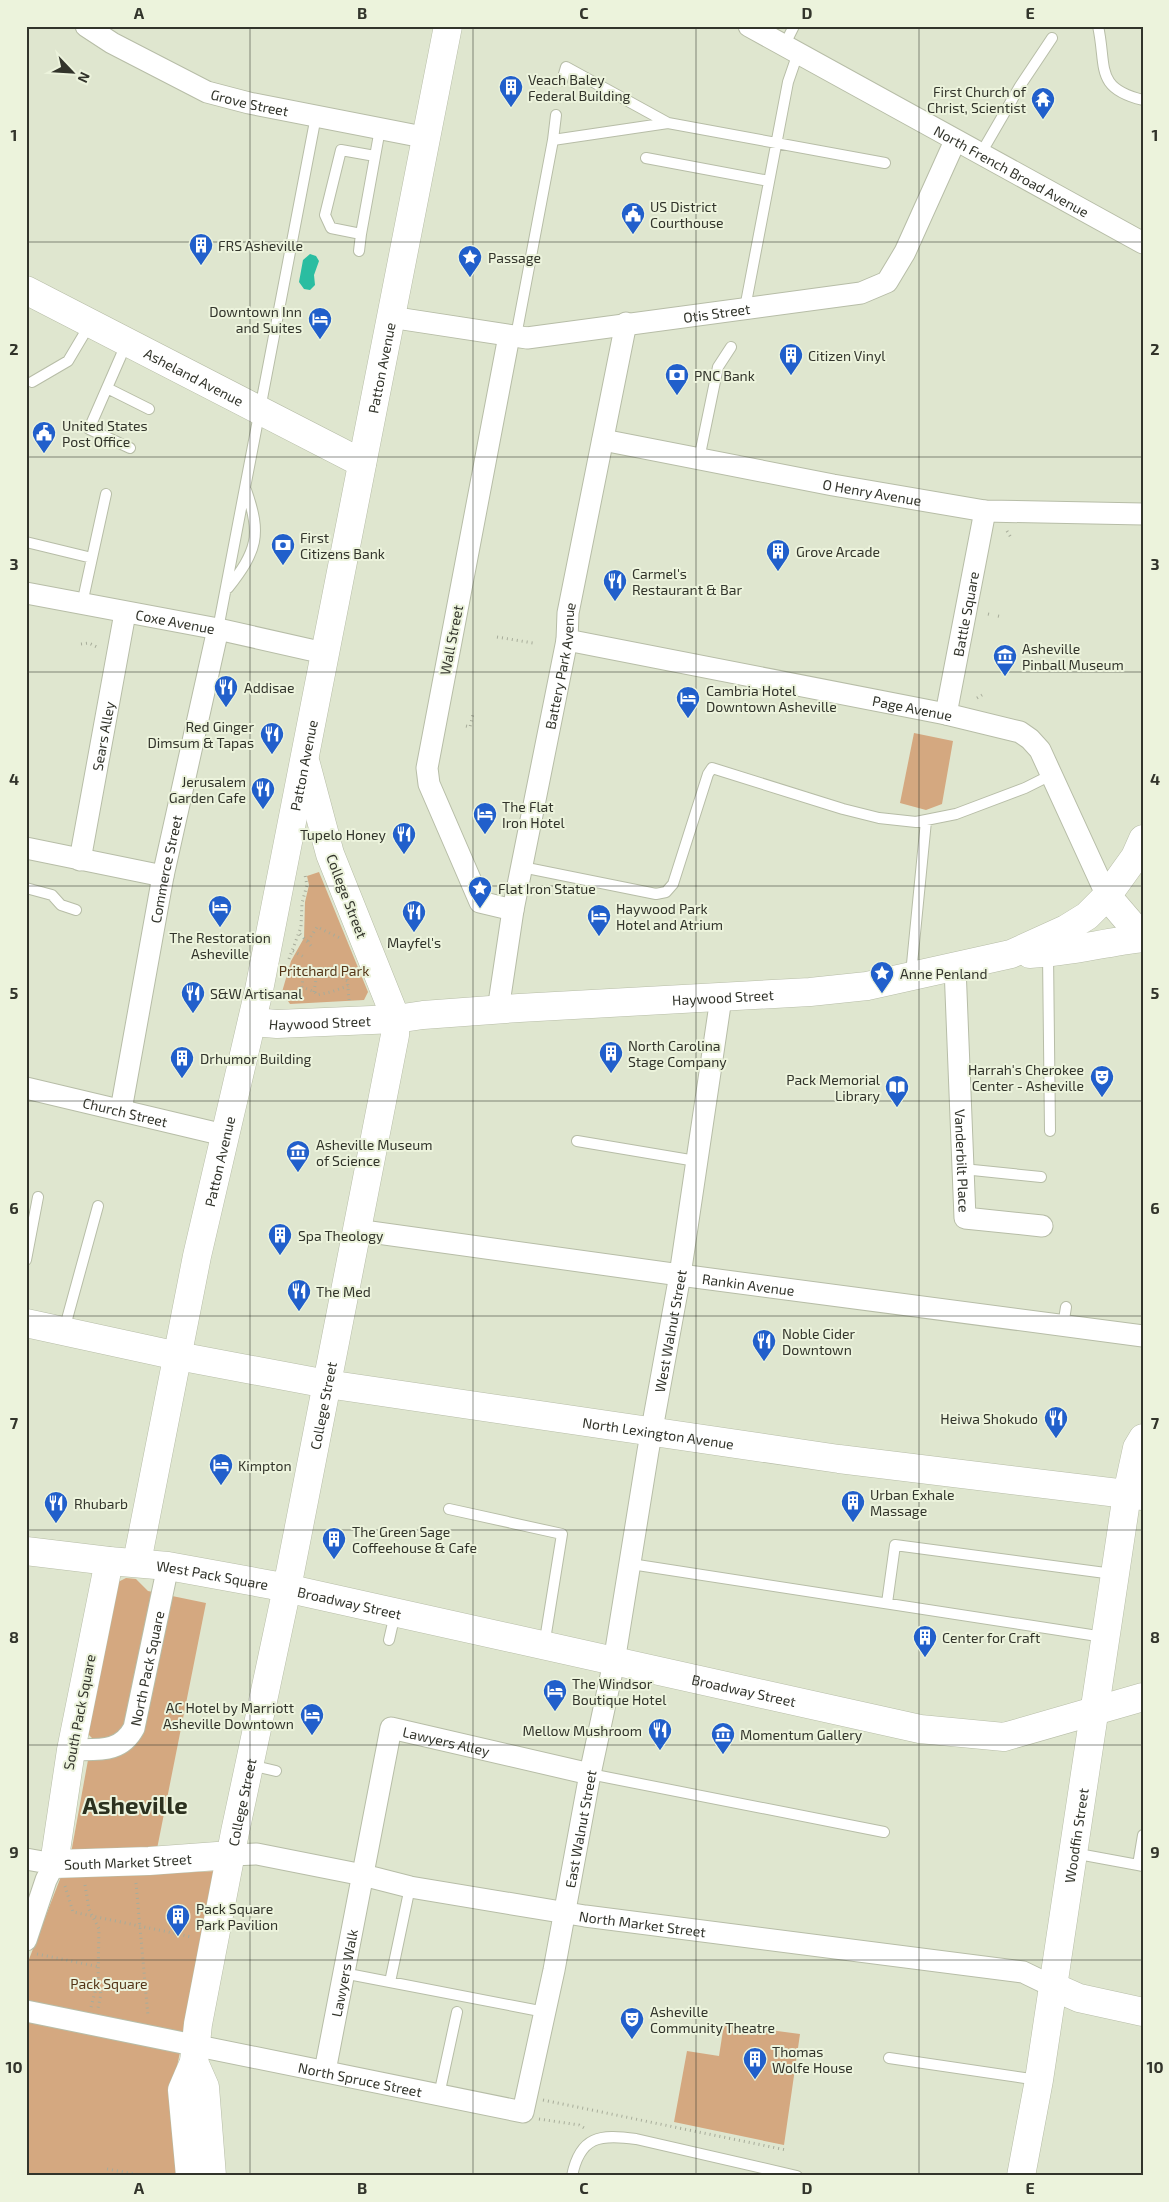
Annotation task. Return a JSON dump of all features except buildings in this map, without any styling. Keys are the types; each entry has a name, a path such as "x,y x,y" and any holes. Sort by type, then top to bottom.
{"main road":[{"name":"Patton Avenue","path":"137,1562 197,1256 252,1022 374,409 390,317 428,138 448,26"},
{"name":"Asheland Avenue","path":"26,290 362,463"},
{"name":"College Street","path":"190,2176 182,2090 196,2054 198,2024 231,1855 263,1768 288,1588 395,1035 396,1019 330,854 304,758"},
{"name":"Haywood Street","path":"252,1022 277,1024 396,1019 498,1010 721,998 867,986 1011,954 1080,920 1107,896 1135,857 1143,839"},
{"path":"1107,896 1143,911"},
{"name":"Page Avenue","path":"1107,896 1143,938"},
{"path":"1011,954 1048,953 1113,941 1143,938"},
{"name":"North Lexington Avenue","path":"26,1322 178,1356 327,1384 839,1459 1135,1495"},
{"name":"Woodfin Street","path":"1021,2176 1039,2080 1114,1574 1135,1495 1137,1448 1143,1438"},
{"name":"West Pack Square","path":"26,1551 168,1566 288,1588"},
{"name":"South Pack Square","path":"59,1875 71,1750 109,1561"},
{"name":"Broadway Street","path":"288,1588 614,1662 928,1730 1004,1737 1143,1696"},
{"name":"South Market Street","path":"59,1875 149,1861 231,1855"},
{"path":"1052,1986 1078,1998 1143,2012"},
{"name":"College Street","path":"196,2054 205,2088 212,2176"}],"street":[{"name":"North French Broad Avenue","path":"749,26 980,155 1143,243"},
{"name":"Grove Street","path":"90,27 112,43 207,92 249,103 428,138"},
{"name":"Otis Street","path":"390,317 527,338 626,323 861,293 887,282 905,252 955,141"},
{"name":"Battery Park Avenue","path":"498,1010 513,910 567,640 568,613 626,323"},
{"name":"Wall Street","path":"512,336 427,768 429,784 480,902 513,910"},
{"name":"O Henry Avenue","path":"603,440 833,485 985,511 1143,514"},
{"name":"Battle Square","path":"946,714 985,511"},
{"name":"Coxe Avenue","path":"26,594 218,629 324,653"},
{"name":"Sears Alley","path":"80,860 124,612"},
{"name":"Commerce Street","path":"121,1110 163,876 218,629"},
{"name":"Page Avenue","path":"567,640 946,714 1020,732 1040,750 1107,896"},
{"path":"26,848 163,876"},
{"name":"Vanderbilt Place","path":"955,966 965,1218 1042,1226"},
{"name":"West Walnut Street","path":"614,1662 680,1275 721,998"},
{"name":"Church Street","path":"26,1088 224,1135"},
{"name":"Rankin Avenue","path":"356,1230 680,1275 1065,1316 1143,1336"},
{"name":"North Pack Square","path":"71,1750 115,1747 125,1741 134,1728 168,1566"},
{"name":"East Walnut Street","path":"523,2112 545,2012 590,1774 614,1662"},
{"name":"Lawyers Alley","path":"363,1875 391,1728 590,1774"},
{"name":"North Market Street","path":"231,1855 256,1854 363,1875 410,1887 565,1912 1023,1972 1052,1986"},
{"name":"South Market Street","path":"26,1859 59,1875"},
{"path":"30,1947 46,1880 59,1875"},
{"name":"Lawyers Walk","path":"325,2071 363,1875"},
{"name":"North Spruce Street","path":"26,2011 196,2054 325,2071 523,2112"}],"lane":[{"path":"745,308 788,82 794,26"},
{"path":"1099,26 1105,75 1112,87 1124,96 1143,100"},
{"path":"980,155 1020,86 1052,38"},
{"path":"562,81 566,67 668,122 885,163"},
{"path":"512,336 553,140 556,115"},
{"path":"218,629 316,116"},
{"path":"553,140 668,122"},
{"path":"360,251 361,234 380,128"},
{"path":"361,234 331,228 326,215 341,150 375,156"},
{"path":"646,158 769,181"},
{"path":"32,382 68,361 91,323"},
{"path":"128,342 89,429 130,448"},
{"path":"699,459 718,366 731,347"},
{"path":"106,388 149,409"},
{"path":"226,591 245,567 254,546 256,530 254,513 246,489"},
{"path":"82,604 106,494"},
{"path":"26,542 92,558"},
{"path":"522,867 656,894 666,892 673,884 708,774 712,768 843,809 899,821 926,821 956,814 1025,788 1051,774"},
{"path":"911,975 926,821"},
{"path":"26,888 52,895 61,905 76,910"},
{"path":"1048,953 1050,1131"},
{"path":"577,1141 696,1160"},
{"path":"963,1168 1041,1177"},
{"path":"26,1260 38,1197"},
{"path":"64,1330 98,1206"},
{"path":"449,1509 562,1534 544,1646"},
{"path":"887,1603 895,1545 1114,1574"},
{"path":"631,1564 1105,1637"},
{"path":"389,1640 395,1613"},
{"path":"590,1774 884,1832"},
{"path":"1072,1853 1140,1866 1143,1835"},
{"path":"390,1982 410,1887"},
{"path":"343,1973 545,2012"},
{"path":"439,2095 456,2012"},
{"path":"889,2058 1039,2080"},
{"path":"572,2176 575,2160 589,2141 611,2135 797,2176"}],"path":[{"path":"1006,530 1012,538"},
{"path":"497,637 533,643"},
{"path":"81,644 89,643 97,647"},
{"path":"978,698 982,695"},
{"path":"466,726 470,727 473,714"},
{"path":"288,961 300,934 302,903 307,885 305,874"},
{"path":"308,941 317,928 323,932 345,939"},
{"path":"300,934 313,948"},
{"path":"293,951 304,957"},
{"path":"349,1002 348,981 352,964"},
{"path":"334,972 348,981"},
{"path":"307,973 303,977 302,987 321,995 348,986"},
{"path":"314,992 316,979"},
{"path":"59,1875 74,1912 195,1938"},
{"path":"135,1875 149,2019"},
{"path":"84,1880 89,1910 94,1916 99,1929 100,1967 92,2000"},
{"path":"30,1947 100,1967"},
{"path":"98,1980 101,1994 98,2009"},
{"path":"542,2100 786,2150"},
{"path":"523,2112 528,2117 579,2125 590,2132 589,2141"},
{"path":"107,2169 146,2176"}],"green space":[{"path":"914,733 953,741 942,804 926,810 900,803"},
{"name":"Pritchard Park","path":"319,872 368,992 364,1000 290,1004 282,992 291,961 304,938 305,902 309,885 307,876"},
{"name":"Pack Square","path":"126,1578 136,1579 148,1591 206,1603 152,1874 217,1871 171,2096 180,2176 26,2176 26,1967 72,1848 92,1738 86,1732 116,1583"},
{"path":"724,2024 800,2034 784,2145 674,2122 687,2051 719,2056"}],"water":[{"path":"310,254 316,256 319,261 314,275 315,285 310,290 304,289 299,282 303,260"}],"place":[{"name":"Veach Baley Federal Building","path":"511,108"},
{"name":"First Church of Christ, Scientist","path":"1043,120"},
{"name":"US District Courthouse","path":"633,235"},
{"name":"FRS Asheville","path":"201,266"},
{"name":"Passage","path":"470,278"},
{"name":"Downtown Inn and Suites","path":"320,340"},
{"name":"Citizen Vinyl","path":"791,376"},
{"name":"PNC Bank","path":"677,396"},
{"name":"United States Post Office","path":"44,454"},
{"name":"First Citizens Bank","path":"283,566"},
{"name":"Grove Arcade","path":"778,572"},
{"name":"Carmel's Restaurant & Bar","path":"615,602"},
{"name":"Asheville Pinball Museum","path":"1005,677"},
{"name":"Addisae","path":"226,708"},
{"name":"Cambria Hotel Downtown Asheville","path":"688,719"},
{"name":"Red Ginger Dimsum & Tapas","path":"272,755"},
{"name":"Jerusalem Garden Cafe","path":"263,810"},
{"name":"The Flat Iron Hotel","path":"485,835"},
{"name":"Tupelo Honey","path":"404,855"},
{"name":"Flat Iron Statue","path":"480,909"},
{"name":"The Restoration Asheville","path":"220,928"},
{"name":"Mayfel's","path":"414,933"},
{"name":"Haywood Park Hotel and Atrium","path":"599,937"},
{"name":"Anne Penland","path":"882,994"},
{"name":"S&W Artisanal","path":"193,1014"},
{"name":"North Carolina Stage Company","path":"611,1074"},
{"name":"Drhumor Building","path":"182,1079"},
{"name":"Harrah's Cherokee Center - Asheville","path":"1102,1098"},
{"name":"Pack Memorial Library","path":"897,1108"},
{"name":"Asheville Museum of Science","path":"298,1173"},
{"name":"Spa Theology","path":"280,1256"},
{"name":"The Med","path":"299,1312"},
{"name":"Noble Cider Downtown","path":"764,1362"},
{"name":"Heiwa Shokudo","path":"1056,1439"},
{"name":"Kimpton","path":"221,1486"},
{"name":"Urban Exhale Massage","path":"853,1523"},
{"name":"Rhubarb","path":"56,1524"},
{"name":"The Green Sage Coffeehouse & Cafe","path":"334,1560"},
{"name":"Center for Craft","path":"925,1658"},
{"name":"The Windsor Boutique Hotel","path":"555,1712"},
{"name":"AC Hotel by Marriott Asheville Downtown","path":"312,1736"},
{"name":"Mellow Mushroom","path":"660,1751"},
{"name":"Momentum Gallery","path":"723,1755"},
{"name":"Pack Square Park Pavilion","path":"178,1937"},
{"name":"Asheville Community Theatre","path":"632,2040"},
{"name":"Thomas Wolfe House","path":"755,2080"}],"district":[{"name":"Asheville","path":"135,1804"}]}
